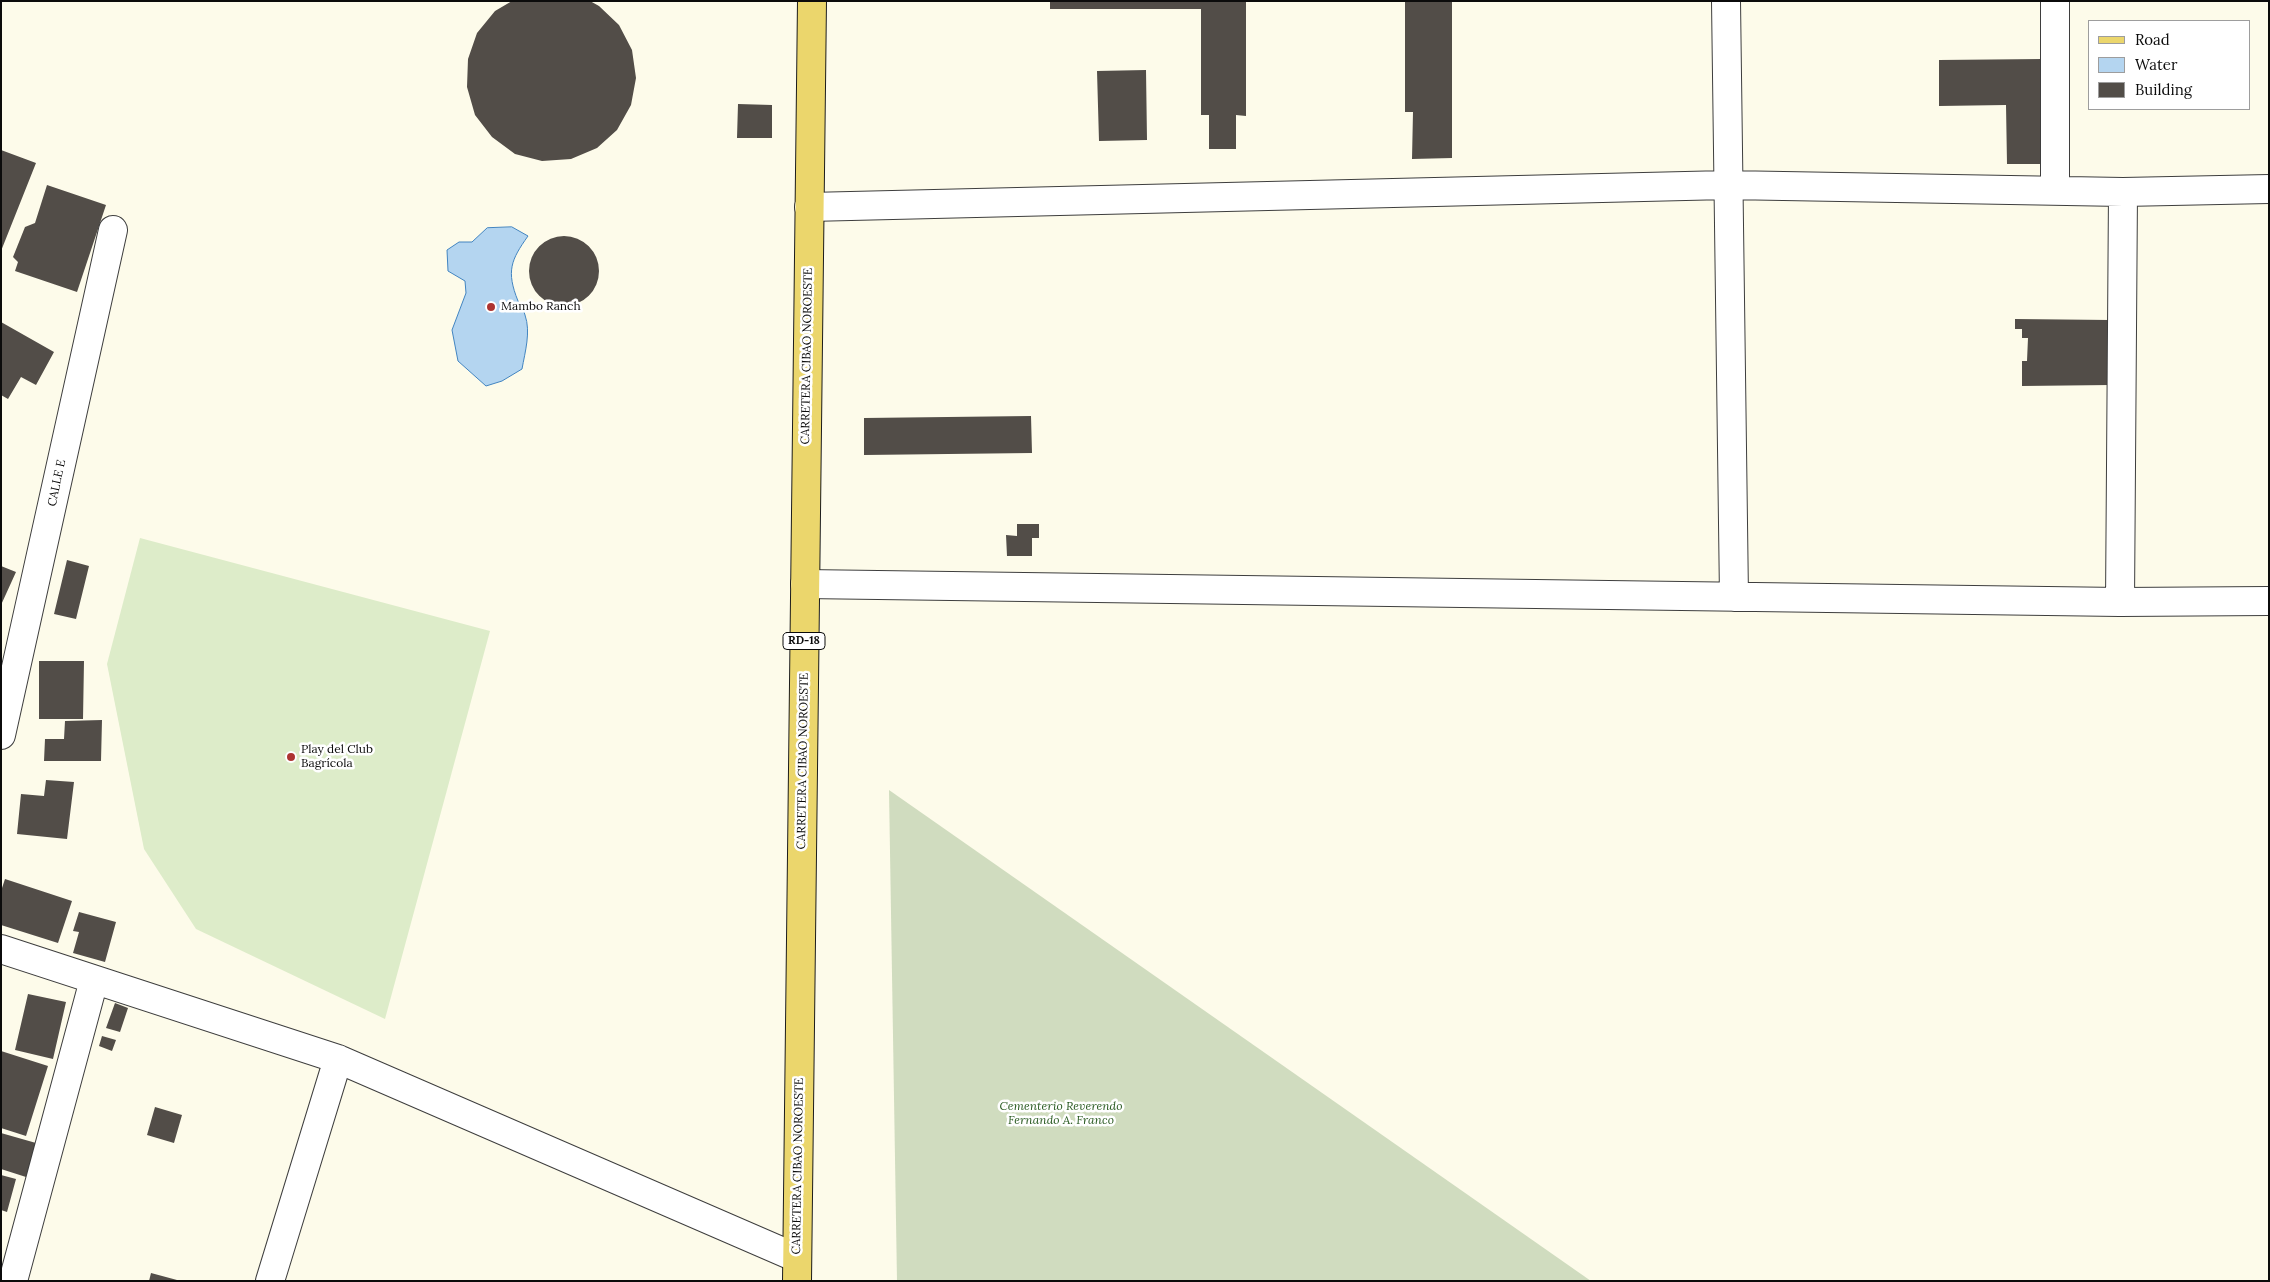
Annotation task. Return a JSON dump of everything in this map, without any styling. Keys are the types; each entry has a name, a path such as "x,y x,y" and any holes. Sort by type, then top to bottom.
{"main road":[{"name":"CARRETERA CIBAO NOROESTE","path":"797,1270 812,1"}],"street":[{"path":"1726,1 1734,598"},
{"path":"2055,1 2055,190"},
{"path":"809,207 1727,184 2123,192 2269,189"},
{"path":"2120,602 2123,192"},
{"name":"CALLE E","path":"1,735 113,230"},
{"path":"805,584 1734,598 2120,602 2269,601"},
{"path":"1,949 338,1059 797,1270"},
{"path":"13,1281 94,980"},
{"path":"270,1281 338,1059"}],"green space":[{"name":"Play del Club Bagrícola","path":"140,538 490,631 385,1019 196,929 144,849 107,664"},
{"name":"Cementerio Reverendo Fernando A. Franco","path":"889,790 1591,1281 897,1281"}],"water":[{"name":"Mambo Ranch","path":"512,227 528,236 514,259 511,274 514,291 527,322 526,349 522,369 502,381 486,386 458,361 452,330 466,293 465,281 448,271 447,250 459,242 472,242 487,228"}],"building":[{"path":"512,1 590,1 599,6 619,25 632,50 636,78 631,105 617,130 597,148 571,159 542,161 515,154 492,137 475,115 467,87 468,59 477,33 495,11"},
{"path":"1050,1 1246,1 1246,116 1236,115 1236,149 1209,149 1209,115 1201,115 1201,9 1050,9"},
{"path":"1405,1 1452,1 1452,158 1412,159 1413,112 1405,112"},
{"path":"2043,59 2044,164 2007,164 2006,105 1939,106 1939,60"},
{"path":"1146,70 1147,140 1099,141 1097,71"},
{"path":"738,104 772,105 772,138 737,138"},
{"path":"1,150 36,163 1,251"},
{"path":"47,185 106,205 77,292 15,271 18,262 13,257 25,227 35,223"},
{"path":"571,236 584,242 593,251 597,257 599,271 597,285 589,296 578,304 557,306 550,304 539,296 531,285 529,264 531,257 539,246 550,238"},
{"path":"2015,319 2110,320 2110,385 2022,386 2022,361 2027,361 2028,338 2022,338 2022,329 2015,329"},
{"path":"1,322 54,352 36,385 21,377 8,399 1,395"},
{"path":"1031,416 1032,453 864,455 864,418"},
{"path":"1017,524 1039,524 1039,538 1032,538 1032,556 1007,556 1006,535 1017,536"},
{"path":"67,560 89,566 76,619 54,614"},
{"path":"1,566 16,572 1,605"},
{"path":"39,661 84,661 83,719 39,719"},
{"path":"102,720 101,761 44,761 45,739 64,739 65,721"},
{"path":"46,780 74,782 67,839 17,834 21,794 44,796"},
{"path":"5,879 72,901 58,943 1,925 1,891"},
{"path":"79,912 116,922 105,962 73,953 79,932 73,931"},
{"path":"28,994 66,1002 53,1059 15,1050"},
{"path":"115,1003 128,1008 120,1032 106,1028"},
{"path":"102,1036 116,1040 112,1051 99,1046"},
{"path":"1,1051 48,1066 26,1136 1,1128"},
{"path":"155,1107 182,1115 174,1143 147,1135"},
{"path":"1,1133 36,1143 26,1177 1,1169"},
{"path":"1,1175 16,1179 7,1212 1,1210"},
{"path":"151,1273 177,1280 177,1281 149,1281"}],"place":[{"name":"Mambo Ranch","path":"491,307"},
{"name":"Play del Club Bagrícola","path":"291,757"}]}
